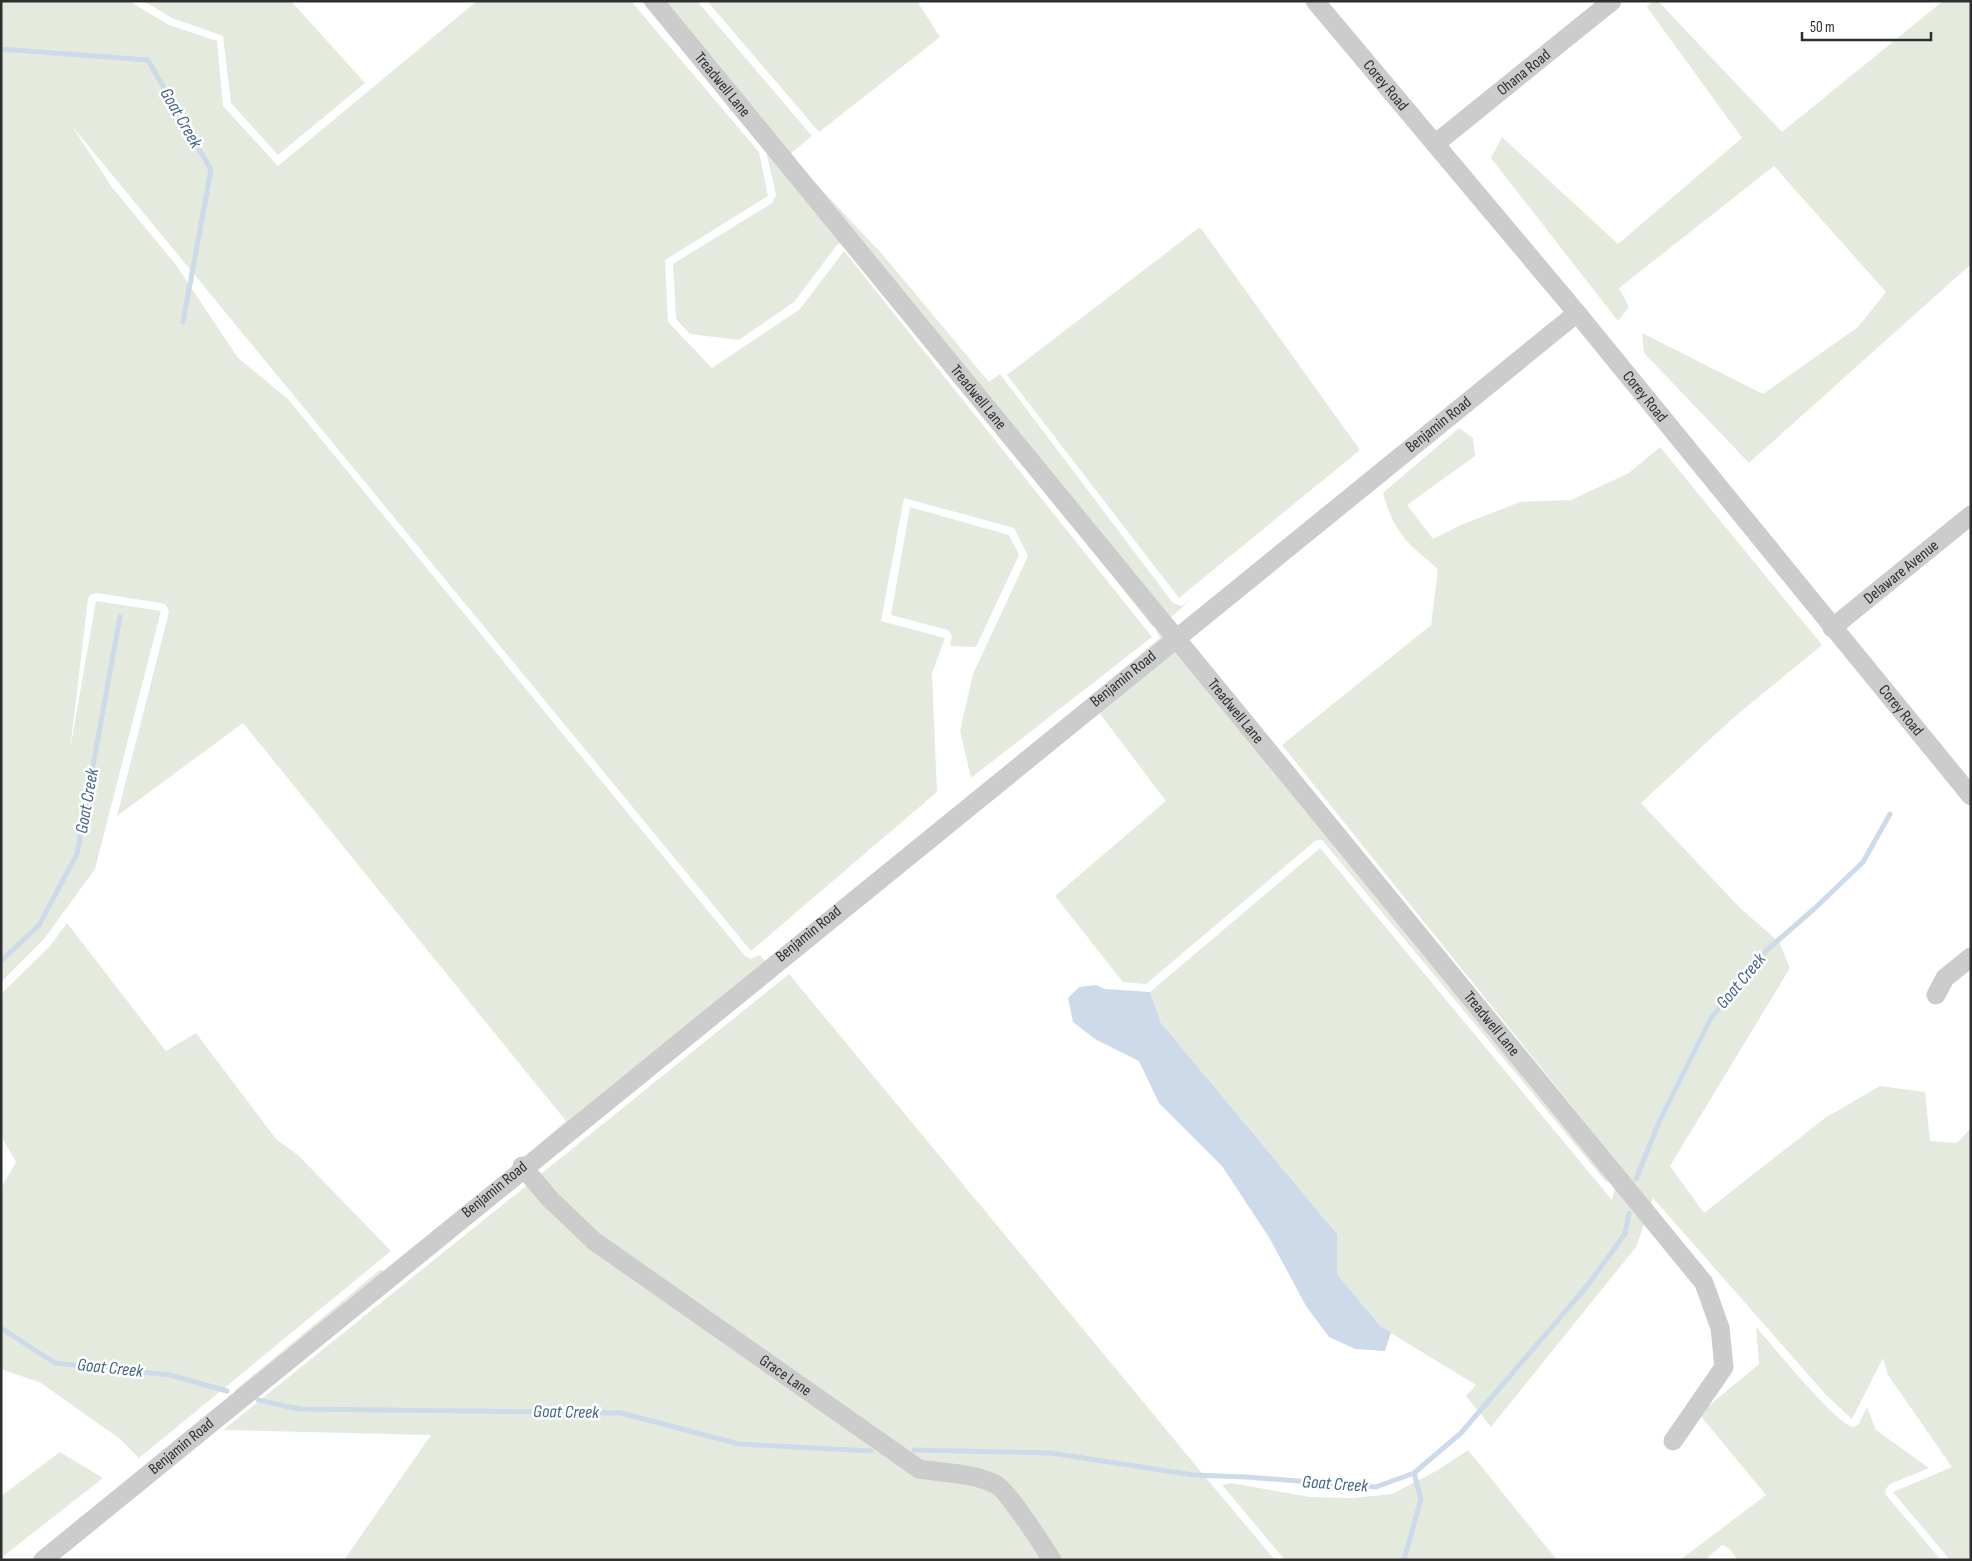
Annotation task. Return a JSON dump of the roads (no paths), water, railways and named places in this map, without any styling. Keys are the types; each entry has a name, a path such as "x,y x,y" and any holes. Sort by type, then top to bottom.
{"street":[{"name":"Treadwell Lane","path":"654,1 1704,1283 1720,1328 1724,1367 1673,1441"},
{"name":"Corey Road","path":"1315,1 1577,313 1832,628 1971,796"},
{"name":"Ohana Road","path":"1435,144 1612,1"},
{"name":"Benjamin Road","path":"43,1560 522,1166 1175,636 1577,313"},
{"name":"Delaware Avenue","path":"1832,628 1971,516"},
{"path":"1936,995 1945,978 1971,957"},
{"name":"Grace Lane","path":"522,1166 550,1199 594,1240 920,1469 967,1476 996,1484 1037,1535 1052,1560"}],"water":[{"path":"1096,985 1105,989 1150,992 1161,1023 1337,1234 1337,1274 1381,1327 1391,1332 1385,1351 1355,1349 1329,1337 1306,1306 1270,1239 1222,1166 1159,1103 1139,1061 1095,1039 1073,1022 1068,998 1079,987"}],"waterway":[{"name":"Goat Creek","path":"1,49 148,60 211,170 183,322"},
{"name":"Goat Creek","path":"1,961 39,925 77,854 120,617"},
{"name":"Goat Creek","path":"1636,1179 1659,1122 1711,1018 1759,957 1814,909 1863,862 1890,814"},
{"name":"Goat Creek","path":"914,1450 1051,1453 1193,1475 1376,1487 1414,1473 1461,1433 1587,1286 1625,1234 1629,1213"},
{"name":"Goat Creek","path":"1,1328 55,1363 170,1375 227,1391"},
{"name":"Goat Creek","path":"258,1400 299,1409 621,1413 739,1444 871,1451"},
{"path":"1404,1560 1421,1499 1414,1473"}]}
